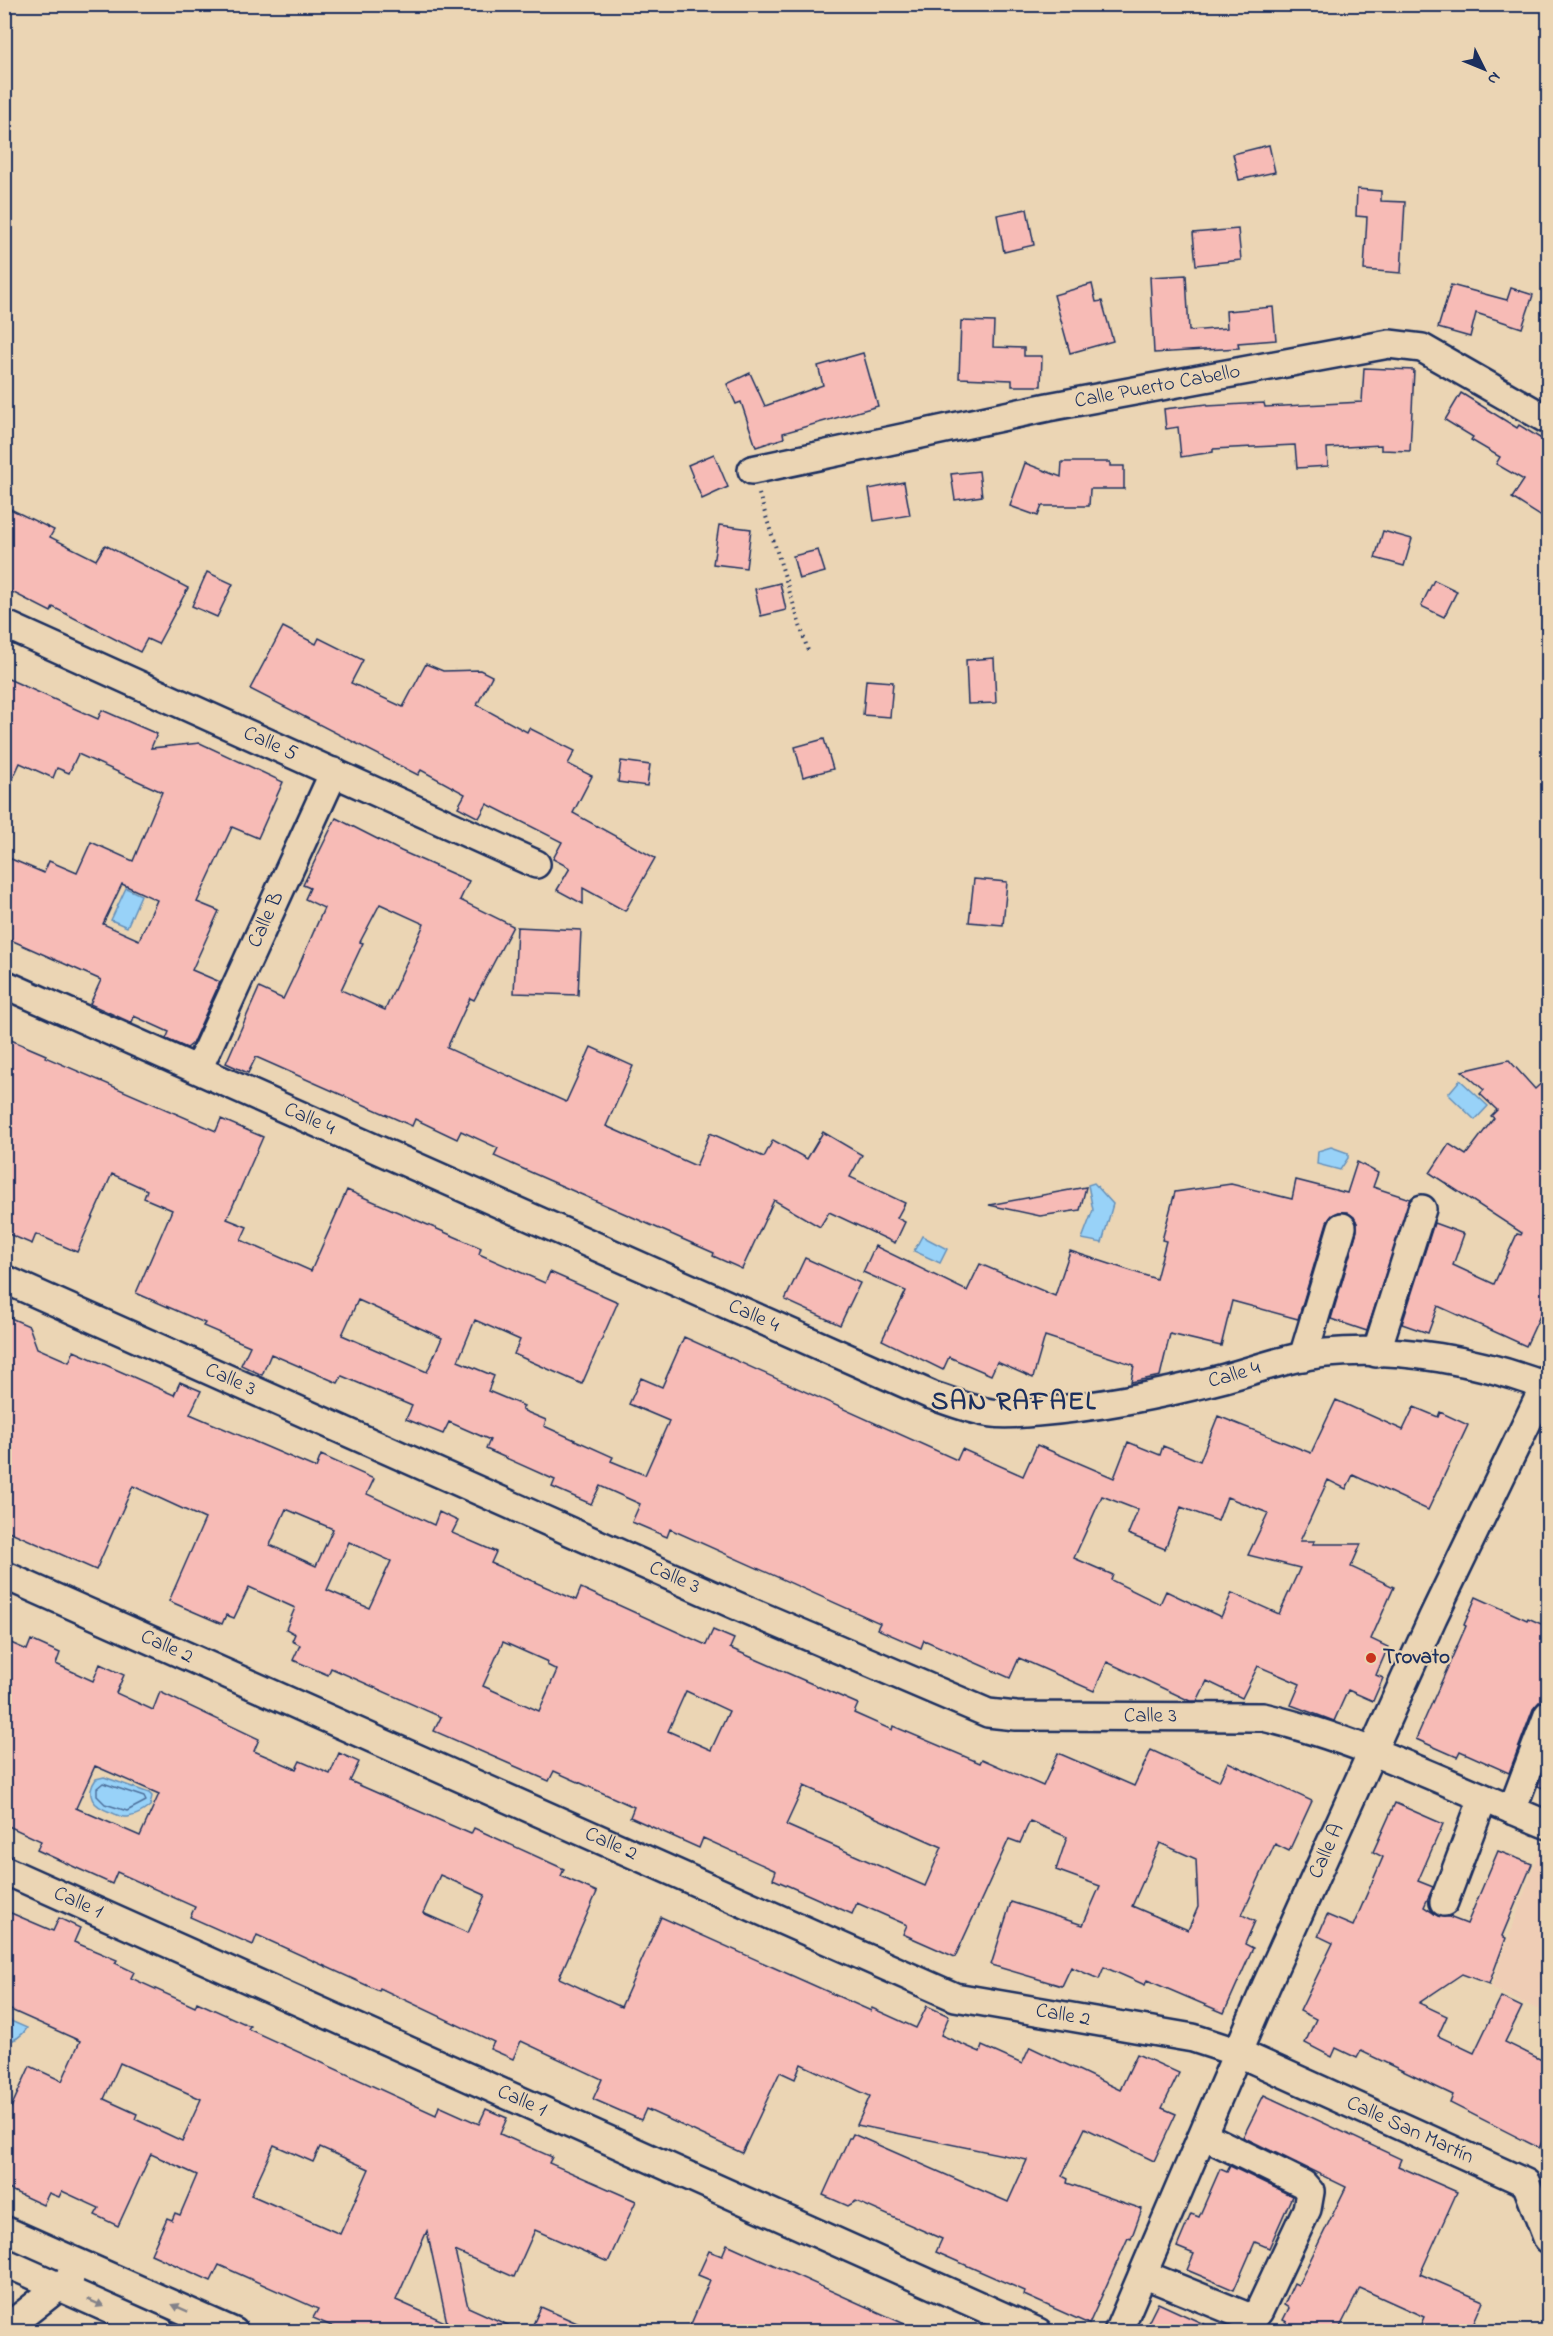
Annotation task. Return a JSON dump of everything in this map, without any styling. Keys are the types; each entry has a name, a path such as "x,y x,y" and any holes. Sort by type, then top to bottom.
{"street":[{"name":"Calle Puerto Cabello","path":"752,470 1048,407 1389,344 1422,348 1548,420"},
{"name":"Calle 5","path":"4,624 536,864"},
{"name":"Calle B","path":"198,1069 334,772"},
{"name":"Calle 4","path":"4,984 931,1395 977,1410 1008,1414 1073,1409 1222,1378 1303,1357 1336,1352 1430,1357 1496,1370 1547,1384"},
{"path":"1376,1353 1422,1209"},
{"path":"1303,1357 1342,1227"},
{"name":"Calle 3","path":"4,1279 713,1595 988,1713 1016,1716 1263,1718 1295,1726 1372,1752 1548,1825"},
{"name":"Calle A","path":"1118,2331 1266,1986 1433,1617 1547,1384"},
{"name":"Calle 2","path":"4,1575 955,1996 1172,2034 1239,2053"},
{"path":"1512,1810 1548,1715"},
{"path":"1443,1902 1483,1798"},
{"name":"Calle 1","path":"4,1870 1038,2331"},
{"name":"Calle San Martín","path":"1239,2053 1537,2185 1548,2240"},
{"path":"1143,2274 1246,2316 1254,2317 1259,2311 1306,2209 1310,2192 1303,2184 1203,2135"},
{"path":"4,2230 234,2331"},
{"path":"4,2262 161,2331"},
{"path":"4,2330 86,2266"}],"path":[{"path":"752,470 808,651"}],"shaded area":[{"path":"1542,1843 1548,1846 1548,2014 1491,1988"}],"water":[{"path":"126,888 141,895 127,927 111,920"},
{"path":"1460,1080 1488,1106 1475,1120 1448,1094"},
{"path":"1331,1147 1348,1153 1348,1158 1340,1170 1317,1164 1318,1151"},
{"path":"1094,1183 1113,1204 1102,1243 1082,1239 1093,1210 1088,1185"},
{"path":"922,1236 947,1249 940,1263 914,1251"},
{"path":"104,1777 149,1793 152,1796 150,1806 137,1814 125,1817 99,1807 92,1800 91,1790 96,1779"},
{"path":"4,2018 27,2028 18,2038 5,2042"}],"building":[{"path":"1269,145 1275,172 1239,180 1233,154"},
{"path":"1357,189 1381,191 1381,201 1405,202 1401,273 1364,270 1367,217 1356,216"},
{"path":"1027,209 1034,245 1004,252 997,215"},
{"path":"1238,229 1241,260 1196,265 1193,233"},
{"path":"1186,275 1189,331 1227,328 1226,311 1273,307 1276,340 1238,343 1239,348 1154,353 1150,277"},
{"path":"1092,284 1096,302 1102,301 1113,341 1070,353 1054,295"},
{"path":"1451,285 1507,300 1511,288 1533,295 1522,328 1476,313 1470,337 1438,328"},
{"path":"961,321 994,322 993,347 1024,348 1024,356 1042,356 1041,386 1012,386 1012,380 959,378"},
{"path":"863,353 878,406 783,433 784,438 756,447 741,402 736,404 727,384 750,373 765,406 823,385 818,366"},
{"path":"1364,368 1414,370 1410,451 1381,450 1381,445 1327,448 1328,466 1297,468 1295,445 1213,449 1213,452 1181,457 1178,427 1166,429 1164,409 1207,404 1207,406 1264,403 1265,407 1362,402"},
{"path":"1461,393 1517,428 1519,425 1548,443 1548,521 1512,498 1524,480 1496,464 1500,457 1471,440 1473,437 1445,420"},
{"path":"714,454 728,487 702,499 688,465"},
{"path":"1062,462 1110,462 1110,466 1124,466 1124,489 1090,489 1089,506 1042,506 1038,516 1010,506 1025,463 1061,477"},
{"path":"979,471 982,496 955,500 951,474"},
{"path":"904,482 910,515 874,521 869,489"},
{"path":"4,506 54,530 50,537 96,560 105,545 188,588 158,644 147,639 140,652 53,607 51,612 4,588"},
{"path":"719,525 751,529 746,568 713,564"},
{"path":"1383,531 1412,539 1404,566 1375,558"},
{"path":"818,550 825,572 799,579 793,556"},
{"path":"207,572 233,584 217,617 192,606"},
{"path":"1434,580 1457,591 1444,617 1421,606"},
{"path":"780,583 786,610 761,616 755,589"},
{"path":"283,627 316,644 319,638 363,660 351,683 403,707 426,664 443,671 480,670 492,676 477,705 527,732 529,728 575,751 568,764 592,776 573,813 655,858 625,911 583,888 583,904 557,890 570,868 553,859 562,842 487,804 479,818 458,807 465,794 421,770 418,775 250,689"},
{"path":"994,658 996,703 968,704 966,660"},
{"path":"4,677 98,719 102,710 157,734 151,748 200,743 283,782 258,838 232,827 197,902 219,911 192,970 220,982 192,1044 187,1048 166,1039 169,1032 134,1016 132,1023 90,1004 101,980 4,937 4,856 44,873 49,861 77,873 91,842 133,861 162,792 78,754 69,773 57,768 53,778 20,763 4,798","holes":["122,884 157,900 139,940 103,924"]},
{"path":"866,680 893,682 890,717 863,715"},
{"path":"824,739 833,769 803,777 795,747"},
{"path":"621,761 650,765 647,786 618,782"},
{"path":"336,818 401,851 469,881 460,900 513,926 474,1000 470,998 447,1048 566,1102 591,1047 633,1066 606,1126 696,1166 710,1133 764,1157 773,1140 807,1159 823,1132 862,1155 850,1177 905,1203 897,1218 905,1222 895,1243 829,1212 820,1227 774,1200 742,1269 713,1256 714,1253 494,1156 498,1148 461,1131 457,1139 415,1119 412,1126 256,1057 248,1073 226,1063 259,988 283,999 324,908 305,899 310,888 303,885","holes":["380,904 424,924 385,1010 341,990 363,943 360,942"]},
{"path":"974,879 1007,882 1003,925 969,922"},
{"path":"517,927 581,930 578,995 514,993"},
{"path":"4,1037 216,1131 221,1119 263,1137 227,1219 247,1227 241,1240 311,1271 347,1190 481,1248 479,1254 545,1283 550,1272 618,1302 582,1384 514,1354 520,1340 475,1320 458,1361 494,1376 488,1391 524,1406 522,1410 546,1420 544,1426 613,1457 611,1461 645,1475 669,1421 629,1404 641,1378 662,1387 684,1337 957,1460 962,1449 1023,1476 1037,1445 1114,1478 1128,1442 1160,1455 1163,1446 1200,1461 1218,1416 1311,1453 1336,1400 1403,1430 1414,1407 1438,1417 1440,1412 1468,1425 1428,1510 1353,1475 1346,1489 1328,1480 1300,1541 1315,1541 1313,1544 1361,1544 1351,1567 1394,1587 1371,1639 1388,1647 1376,1675 1383,1678 1373,1701 1348,1690 1334,1721 1291,1705 1300,1684 1258,1666 1242,1698 1207,1681 1197,1701 1190,1701 1107,1662 1094,1691 1019,1658 1010,1678 924,1640 921,1648 877,1629 880,1623 670,1529 667,1537 632,1522 640,1504 600,1486 591,1504 552,1487 555,1480 486,1449 490,1440 449,1422 443,1434 406,1419 412,1406 342,1376 338,1383 271,1354 262,1375 241,1365 250,1346 203,1326 205,1323 136,1293 172,1210 144,1198 147,1190 112,1174 77,1252 36,1234 32,1244 4,1232","holes":["358,1300 442,1338 427,1372 342,1335","1102,1496 1138,1510 1128,1534 1165,1549 1181,1507 1218,1521 1227,1497 1268,1513 1248,1555 1300,1568 1279,1614 1232,1593 1221,1617 1166,1591 1160,1604 1111,1580 1113,1575 1074,1558"]},
{"path":"1509,1060 1535,1089 1548,1077 1548,1298 1526,1346 1438,1306 1428,1333 1402,1324 1434,1223 1464,1234 1453,1265 1494,1284 1517,1234 1522,1233 1430,1173 1449,1144 1466,1155 1494,1118 1491,1116 1497,1110 1480,1094 1484,1090 1462,1071"},
{"path":"1357,1162 1378,1173 1373,1187 1410,1199 1367,1331 1331,1319 1357,1231 1354,1217 1347,1212 1339,1212 1332,1215 1327,1222 1298,1319 1232,1301 1221,1346 1170,1334 1160,1376 1131,1382 1134,1365 1045,1336 1033,1378 997,1362 991,1375 949,1357 943,1370 882,1340 906,1291 863,1272 875,1246 967,1291 980,1264 1055,1296 1070,1251 1156,1279 1166,1241 1162,1240 1175,1192 1231,1184 1292,1199 1296,1180 1347,1193"},
{"path":"1086,1187 1080,1210 1040,1216 989,1205"},
{"path":"805,1258 860,1283 840,1325 785,1300"},
{"path":"4,1315 29,1326 37,1348 69,1362 74,1351 174,1395 180,1382 201,1391 190,1414 316,1468 321,1455 374,1479 367,1494 434,1525 439,1512 458,1521 452,1533 496,1552 491,1563 576,1600 581,1588 706,1645 713,1630 734,1639 730,1648 858,1704 854,1713 892,1730 893,1726 980,1763 982,1759 1043,1786 1058,1753 1134,1786 1151,1750 1219,1781 1228,1762 1312,1801 1289,1851 1275,1844 1242,1915 1255,1921 1245,1944 1253,1948 1224,2013 1147,1980 1145,1985 1104,1967 1099,1979 1071,1967 1062,1986 991,1965 1011,1902 1083,1925 1100,1886 1056,1870 1067,1837 1030,1821 1020,1843 1009,1839 955,1957 903,1934 907,1925 857,1903 852,1914 773,1879 776,1871 703,1838 699,1848 630,1817 634,1807 554,1771 549,1781 434,1731 441,1717 331,1668 328,1675 293,1660 300,1645 292,1641 295,1634 286,1629 295,1608 249,1587 234,1618 226,1615 222,1624 169,1601 205,1519 133,1486 96,1570 4,1529","holes":["286,1509 333,1529 316,1566 270,1545","349,1542 391,1561 369,1608 327,1590","503,1642 548,1662 547,1665 557,1670 539,1711 483,1686","686,1691 729,1711 711,1750 668,1731","804,1786 942,1847 925,1886 786,1825","1160,1843 1196,1859 1198,1907 1188,1930 1132,1906"]},
{"path":"1476,1597 1548,1627 1548,1700 1539,1702 1533,1709 1509,1773 1460,1751 1457,1757 1416,1739 1466,1626 1464,1625"},
{"path":"4,1640 27,1650 31,1640 60,1653 56,1664 93,1681 100,1664 124,1675 116,1693 153,1710 160,1692 259,1739 254,1751 296,1769 300,1761 330,1774 339,1753 359,1762 350,1781 471,1834 474,1828 564,1869 561,1876 597,1892 559,1978 621,2007 661,1917 871,2011 872,2008 916,2028 927,2006 949,2016 941,2035 980,2052 982,2046 1022,2064 1030,2047 1120,2090 1137,2054 1179,2073 1162,2108 1176,2114 1154,2161 1085,2128 1062,2176 1068,2179 1067,2183 1142,2209 1131,2239 1128,2238 1089,2324 1024,2295 1025,2291 936,2252 942,2239 856,2201 848,2206 823,2195 849,2138 853,2134 1008,2202 1027,2160 857,2125 870,2096 801,2064 795,2079 780,2072 742,2153 646,2109 641,2120 593,2099 602,2079 521,2041 513,2059 490,2049 494,2042 380,1988 379,1991 257,1935 253,1945 190,1917 195,1907 117,1872 112,1884 37,1850 41,1841 4,1824","holes":["95,1766 159,1794 140,1836 76,1808","440,1875 485,1895 468,1933 423,1913"]},
{"path":"1548,1758 1548,1790 1538,1786"},
{"path":"1395,1803 1443,1824 1418,1881 1433,1887 1424,1907 1438,1916 1449,1917 1467,1924 1498,1851 1532,1864 1502,1936 1506,1938 1489,1984 1462,1974 1419,2003 1447,2016 1438,2036 1474,2053 1501,1997 1522,2007 1505,2042 1548,2063 1548,2129 1539,2148 1450,2103 1453,2095 1361,2051 1357,2058 1336,2048 1332,2057 1305,2043 1316,2019 1300,2011 1333,1943 1318,1936 1327,1915 1353,1926 1383,1857 1373,1852"},
{"path":"4,1910 53,1931 59,1918 80,1928 74,1942 117,1960 115,1963 134,1972 131,1978 195,2007 197,2002 250,2026 248,2029 436,2115 439,2106 479,2124 486,2109 507,2118 500,2134 552,2157 549,2163 636,2201 608,2262 535,2230 514,2277 455,2251 468,2307 521,2331 343,2331 313,2318 318,2309 219,2265 211,2281 151,2254 167,2218 172,2220 175,2213 180,2215 197,2175 151,2154 118,2226 95,2215 99,2208 62,2191 59,2197 49,2193 43,2205 4,2187 4,2123 30,2066 62,2081 80,2041 4,2007","holes":["120,2063 201,2099 182,2141 135,2119 137,2114 104,2099","274,2145 313,2162 320,2147 369,2169 340,2234 251,2195","427,2231 447,2323 396,2300"]},
{"path":"1264,2095 1401,2159 1398,2166 1457,2192 1420,2274 1483,2301 1470,2331 1418,2331 1424,2317 1360,2288 1338,2331 1282,2331 1287,2322 1283,2320 1289,2308 1284,2305 1294,2283 1298,2285 1346,2187 1243,2137"},
{"path":"1230,2166 1292,2196 1269,2248 1255,2242 1234,2290 1187,2270 1194,2254 1177,2247 1191,2214 1199,2217 1220,2169 1227,2172"},
{"path":"727,2244 920,2331 688,2331 710,2280 698,2275 709,2251 722,2256"},
{"path":"1158,2303 1219,2331 1144,2331"},
{"path":"541,2307 595,2331 530,2331"}],"place":[{"name":"Trovato","path":"1371,1658"}],"district":[{"name":"SAN RAFAEL","path":"1014,1402"}]}
